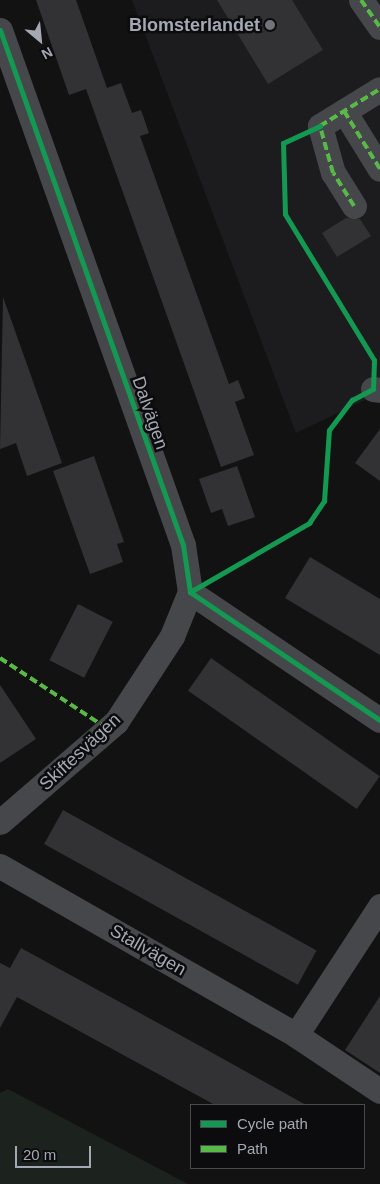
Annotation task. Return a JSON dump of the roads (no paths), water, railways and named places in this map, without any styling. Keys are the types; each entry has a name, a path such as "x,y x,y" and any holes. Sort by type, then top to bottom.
{"street":[{"path":"361,0 380,27"},
{"name":"Dalvägen","path":"0,30 182,546 190,592"},
{"path":"354,206 333,173 320,126 380,89"},
{"path":"344,111 380,169"},
{"path":"190,592 380,720"},
{"name":"Skiftesvägen","path":"0,822 116,722 172,636 190,592"},
{"name":"Stallvägen","path":"0,866 296,1035 380,1091"},
{"path":"296,1035 380,906"}],"place":[{"name":"Blomsterlandet","path":"270,25"}]}
